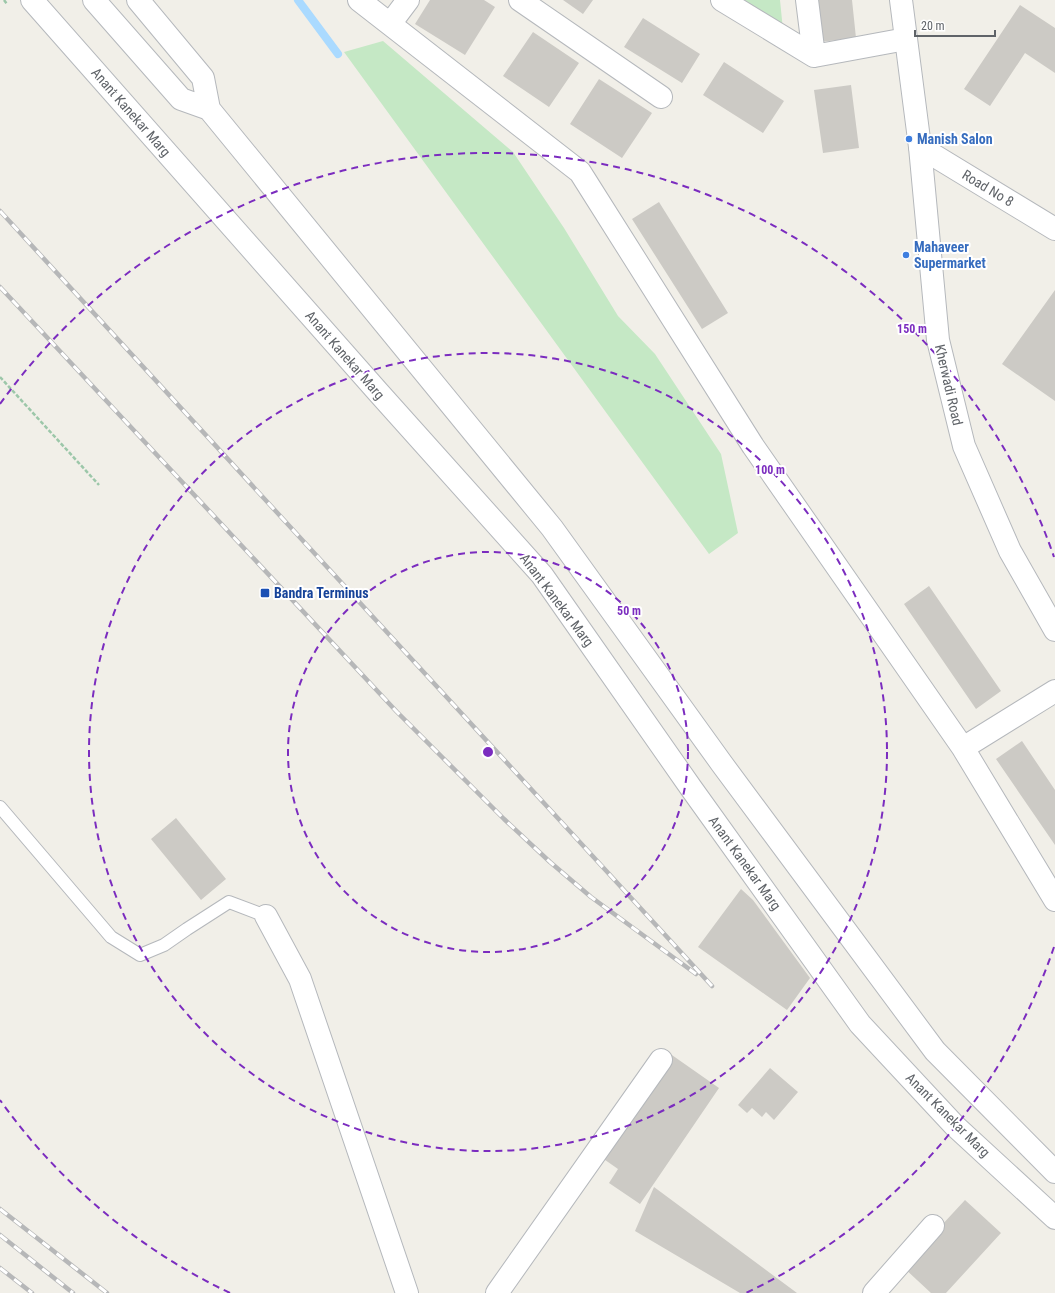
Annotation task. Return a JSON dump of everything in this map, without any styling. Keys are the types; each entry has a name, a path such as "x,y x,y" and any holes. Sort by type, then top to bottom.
{"street":[{"name":"Anant Kanekar Marg","path":"32,0 378,392 542,575 860,1024 956,1126 1055,1218"},
{"path":"94,0 181,98 209,109"},
{"path":"138,0 203,78 209,109 552,528 718,758 935,1051 1055,1172"},
{"path":"359,0 580,172 753,446 963,748 1055,900"},
{"path":"390,24 408,0"},
{"path":"520,0 661,97"},
{"path":"722,0 814,56 906,39"},
{"path":"807,0 814,56"},
{"name":"Kherwadi Road","path":"901,0 920,147 938,340 964,446 1010,551 1055,630"},
{"name":"Road No 8","path":"920,147 1055,229"},
{"path":"963,748 1055,691"},
{"path":"266,916 300,979 407,1293"},
{"path":"497,1293 661,1060"},
{"path":"874,1293 933,1226"}],"lane":[{"path":"0,807 111,937 140,955 164,945 229,902 266,916"}],"path":[{"path":"0,377 99,485"}],"green space":[{"path":"712,0 780,0 785,50"},
{"path":"383,41 513,152 564,228 618,316 655,354 721,454 738,533 709,554 344,52"}],"building":[{"path":"430,0 484,0 495,7 465,55 415,24"},
{"path":"563,0 593,0 583,14"},
{"path":"814,0 852,0 856,38 819,42"},
{"path":"1020,5 1055,28 1055,73 1025,53 990,106 964,89"},
{"path":"643,18 700,54 682,83 624,47"},
{"path":"533,32 579,63 549,107 503,76"},
{"path":"724,62 784,101 763,133 703,95"},
{"path":"599,79 652,113 622,158 570,124"},
{"path":"851,85 859,148 823,153 814,90"},
{"path":"659,202 728,313 702,329 632,219"},
{"path":"1055,290 1055,401 1002,364"},
{"path":"929,586 1001,691 976,709 904,604"},
{"path":"1022,741 1055,790 1055,845 996,759"},
{"path":"176,818 226,879 201,900 151,839"},
{"path":"741,889 753,900 810,978 787,1010 698,947"},
{"path":"669,1053 719,1088 640,1204 609,1183 618,1169 598,1155"},
{"path":"770,1068 798,1092 774,1120 766,1112 762,1117 752,1108 747,1113 738,1105"},
{"path":"654,1187 797,1293 740,1293 635,1231"},
{"path":"965,1200 1001,1233 946,1293 931,1293 903,1267"}],"waterway":[{"path":"298,0 338,54"}],"railway":[{"path":"0,211 712,986"},
{"path":"0,287 397,712 504,819 550,862 591,897 696,974"},
{"path":"0,1209 107,1293"},
{"path":"0,1235 73,1293"},
{"path":"0,1268 32,1293"}],"place":[{"name":"Manish Salon","path":"909,139"},
{"name":"Mahaveer Supermarket","path":"906,255"},
{"name":"Bandra Terminus","path":"265,593"}]}
